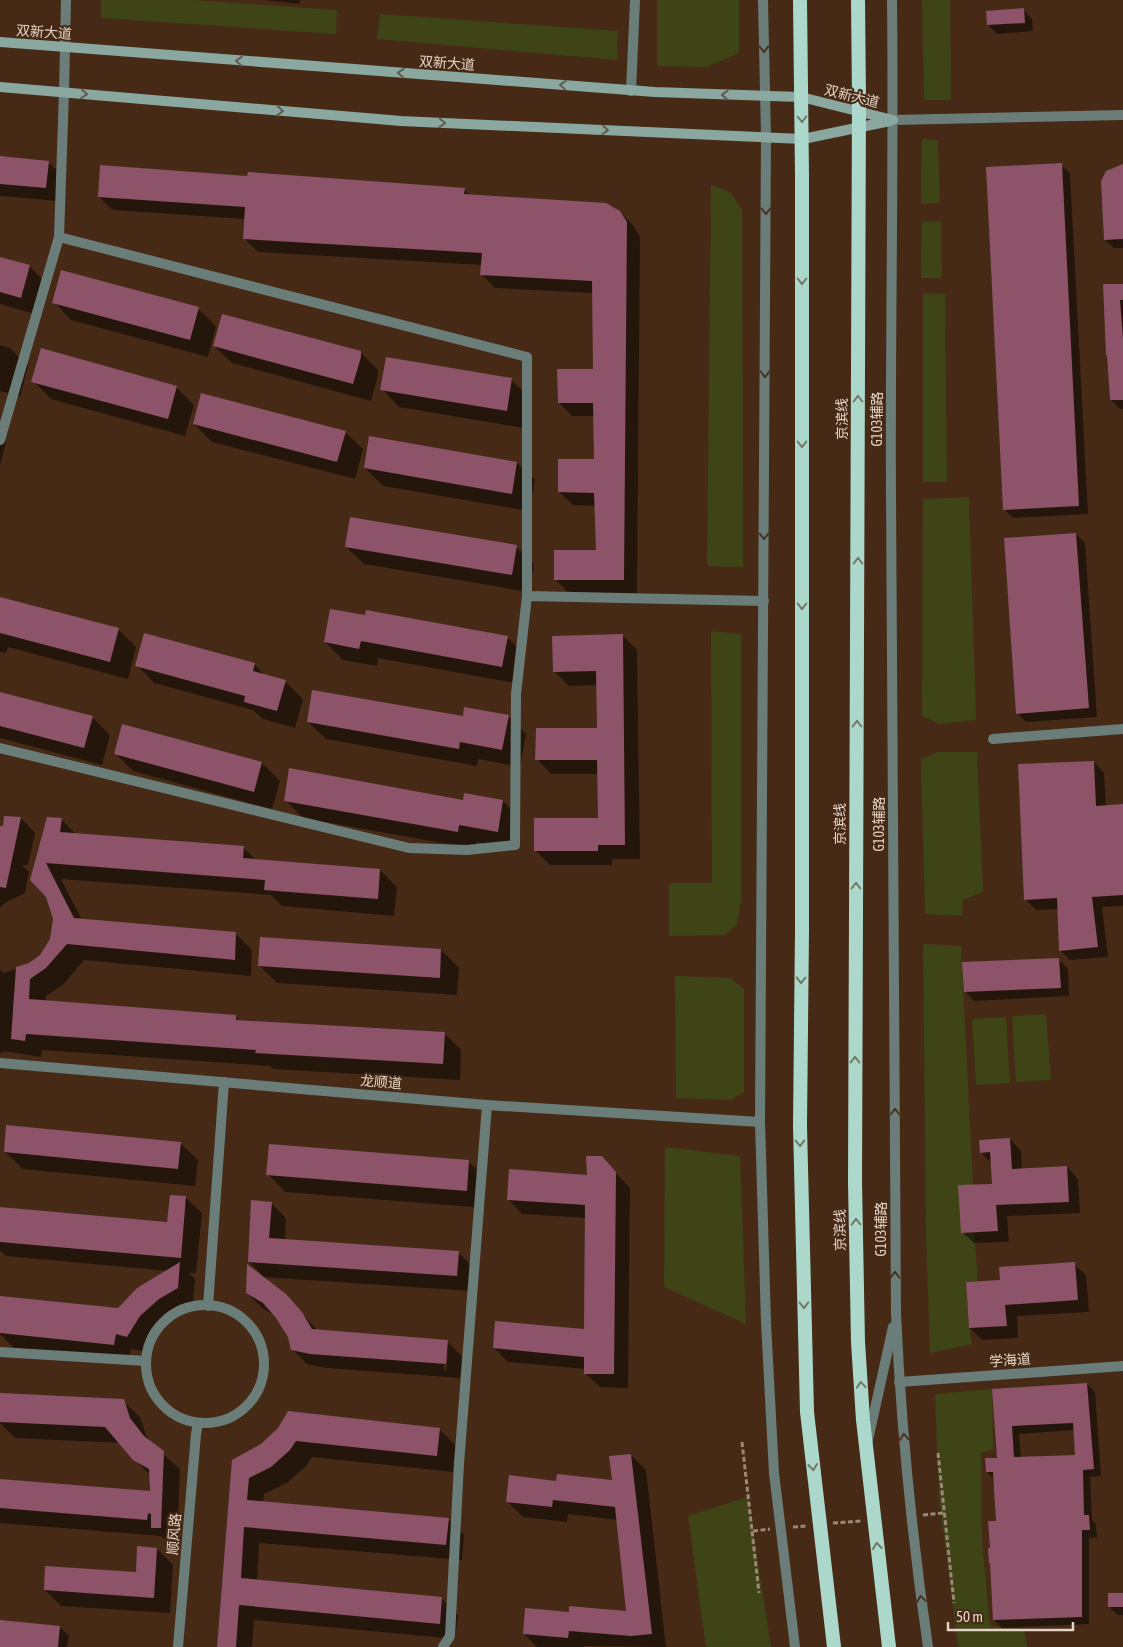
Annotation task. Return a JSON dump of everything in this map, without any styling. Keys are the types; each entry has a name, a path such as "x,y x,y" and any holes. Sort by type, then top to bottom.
{"highway":[{"path":"800,0 802,166 802,931 800,1126 807,1412 834,1647"},
{"name":"京滨线","path":"858,0 855,1182 858,1332 865,1450 889,1647"}],"main road":[{"name":"双新大道","path":"0,42 631,91 801,97 893,120"},
{"name":"双新大道","path":"0,87 401,121 803,139 893,120"}],"street":[{"path":"0,440 59,237 66,0"},
{"path":"631,91 635,0"},
{"path":"763,0 766,136 760,1122 766,1323 774,1473 795,1647"},
{"name":"G103辅路","path":"892,0 891,504 896,1314 899,1382 916,1565 928,1647"},
{"path":"893,120 1123,115"},
{"path":"0,748 409,848 467,850 515,845 516,694 527,596 527,356 59,237"},
{"path":"527,596 764,601"},
{"path":"993,739 1123,729"},
{"name":"龙顺道","path":"0,1062 487,1105 760,1122"},
{"path":"208,1306 224,1082"},
{"path":"443,1647 450,1636 459,1464 487,1105"},
{"path":"193,1306 208,1306 223,1308 239,1316 250,1326 261,1346 264,1368 260,1387 250,1403 231,1418 206,1424 189,1422 174,1415 163,1406 152,1390 147,1376 146,1361 149,1345 157,1330 171,1316 193,1306"},
{"path":"865,1450 896,1314"},
{"path":"0,1352 146,1361"},
{"name":"学海道","path":"899,1382 1123,1366"},
{"name":"顺风路","path":"178,1647 198,1423"}],"path":[{"path":"742,1442 759,1593"},
{"path":"938,1453 954,1603"},
{"path":"916,1515 944,1513"},
{"path":"830,1524 868,1520"},
{"path":"791,1527 810,1526"},
{"path":"753,1531 772,1529"}],"green space":[{"path":"101,0 192,0 337,10 336,34 101,18"},
{"path":"657,0 739,0 739,53 707,67 657,66"},
{"path":"922,0 950,0 951,100 924,100"},
{"path":"380,14 618,31 617,60 377,39"},
{"path":"922,139 938,140 940,203 921,204"},
{"path":"711,185 730,192 742,210 743,567 707,566"},
{"path":"941,221 942,278 921,278 922,222"},
{"path":"923,293 945,294 947,482 923,482"},
{"path":"969,497 976,720 939,724 922,716 923,499"},
{"path":"711,631 741,634 741,900 737,924 725,935 669,936 669,883 712,883"},
{"path":"938,752 977,752 983,892 963,900 962,916 925,914 921,759"},
{"path":"923,944 961,946 973,1185 959,1185 974,1232 978,1281 966,1282 972,1344 930,1353 926,1234"},
{"path":"675,976 730,978 744,989 744,1092 731,1100 676,1098"},
{"path":"1046,1014 1051,1080 1016,1082 1012,1016"},
{"path":"1006,1017 1010,1083 976,1085 972,1019"},
{"path":"665,1147 740,1156 746,1324 664,1287"},
{"path":"992,1389 993,1450 981,1453 982,1542 990,1626 1024,1629 1027,1647 958,1647 939,1498 935,1394"},
{"path":"748,1497 771,1647 706,1647 688,1516"}],"building":[{"path":"1024,8 1025,23 987,25 986,11"},
{"path":"0,156 49,161 46,188 0,184"},
{"path":"1062,163 1079,506 1003,510 986,167"},
{"path":"1123,164 1123,239 1104,240 1101,181 1106,171"},
{"path":"100,165 247,176 248,172 465,188 464,194 606,203 620,211 627,222 624,580 554,580 554,550 596,550 594,493 558,492 558,459 594,459 593,403 558,403 557,369 593,369 592,281 480,275 482,253 243,239 245,207 98,197"},
{"path":"0,257 30,265 21,298 0,292"},
{"path":"61,270 199,307 190,340 52,303"},
{"path":"1103,284 1123,284 1123,300 1120,300 1123,339 1123,400 1110,400"},
{"path":"222,314 361,351 353,384 213,346"},
{"path":"41,348 177,386 168,419 31,382"},
{"path":"386,357 512,378 507,411 380,390"},
{"path":"201,393 346,431 337,462 193,424"},
{"path":"369,436 517,462 512,494 364,468"},
{"path":"350,517 517,545 512,575 345,547"},
{"path":"1076,533 1089,708 1016,714 1004,538"},
{"path":"0,597 119,628 110,662 0,633"},
{"path":"330,609 365,615 366,610 508,636 502,667 361,641 359,649 324,642"},
{"path":"144,633 255,663 253,671 286,680 277,711 244,702 245,696 135,666"},
{"path":"623,634 625,845 598,845 598,851 534,851 534,818 598,818 597,760 535,760 536,728 597,728 596,671 553,672 552,636"},
{"path":"312,690 463,716 464,707 509,715 502,750 460,742 459,749 307,722"},
{"path":"0,692 93,716 84,748 0,726"},
{"path":"122,724 262,762 254,792 114,754"},
{"path":"1094,761 1096,806 1123,804 1123,895 1092,897 1098,947 1059,951 1057,898 1024,900 1018,764"},
{"path":"289,768 463,800 464,793 503,800 498,832 459,825 458,832 284,801"},
{"path":"4,816 21,817 6,888 0,887 0,826 3,826"},
{"path":"47,817 62,818 60,832 244,846 243,858 380,869 378,899 264,890 265,880 46,863 74,918 236,932 235,960 67,944 46,968 30,979 29,999 236,1015 236,1020 445,1032 443,1064 255,1053 256,1050 26,1034 25,1041 11,1039 16,967 29,963 40,955 50,939 53,919 46,897 30,880"},
{"path":"260,937 441,949 440,978 258,966"},
{"path":"1059,958 1061,988 964,992 962,962"},
{"path":"6,1125 181,1142 178,1169 4,1152"},
{"path":"1010,1138 1012,1169 1067,1166 1069,1202 996,1205 998,1231 961,1233 958,1185 992,1184 990,1152 980,1153 979,1140"},
{"path":"269,1144 469,1160 467,1191 266,1175"},
{"path":"586,1156 602,1156 616,1172 614,1374 584,1374 584,1357 493,1348 495,1321 584,1329 585,1205 507,1200 509,1169 587,1175"},
{"path":"170,1195 186,1196 181,1258 0,1242 0,1207 167,1222"},
{"path":"251,1200 272,1202 269,1238 459,1251 457,1276 248,1262"},
{"path":"180,1262 178,1288 159,1299 140,1316 127,1337 116,1334 114,1345 0,1333 0,1296 118,1308 137,1288"},
{"path":"1075,1262 1078,1300 1005,1305 1007,1326 969,1328 966,1282 1000,1280 999,1267"},
{"path":"247,1264 286,1294 302,1312 312,1329 448,1340 446,1364 310,1354 291,1350 288,1337 276,1318 263,1303 246,1293"},
{"path":"1087,1383 1094,1469 1083,1470 1084,1515 1089,1515 1090,1530 1082,1530 1082,1617 993,1620 988,1521 996,1521 993,1472 986,1472 985,1458 997,1458 992,1389","holes":["1073,1423 1075,1455 1014,1457 1012,1426"]},
{"path":"0,1393 124,1399 130,1418 144,1436 164,1451 161,1528 151,1528 151,1514 148,1513 147,1520 0,1508 0,1479 150,1491 149,1469 133,1460 105,1427 0,1422"},
{"path":"288,1411 440,1428 437,1456 296,1441 290,1450 271,1467 249,1478 247,1500 449,1518 446,1545 244,1527 241,1578 442,1597 440,1624 239,1605 236,1647 217,1647 232,1460 261,1444 278,1428"},
{"path":"631,1454 652,1634 631,1636 569,1631 568,1638 523,1634 525,1608 569,1612 569,1606 626,1611 615,1507 553,1500 552,1507 506,1502 509,1475 556,1481 557,1474 612,1480 609,1456"},
{"path":"137,1546 157,1548 154,1598 44,1590 45,1566 136,1572"},
{"path":"1108,1593 1123,1593 1123,1607 1108,1607"},
{"path":"0,1620 60,1626 58,1647 0,1647"}]}
